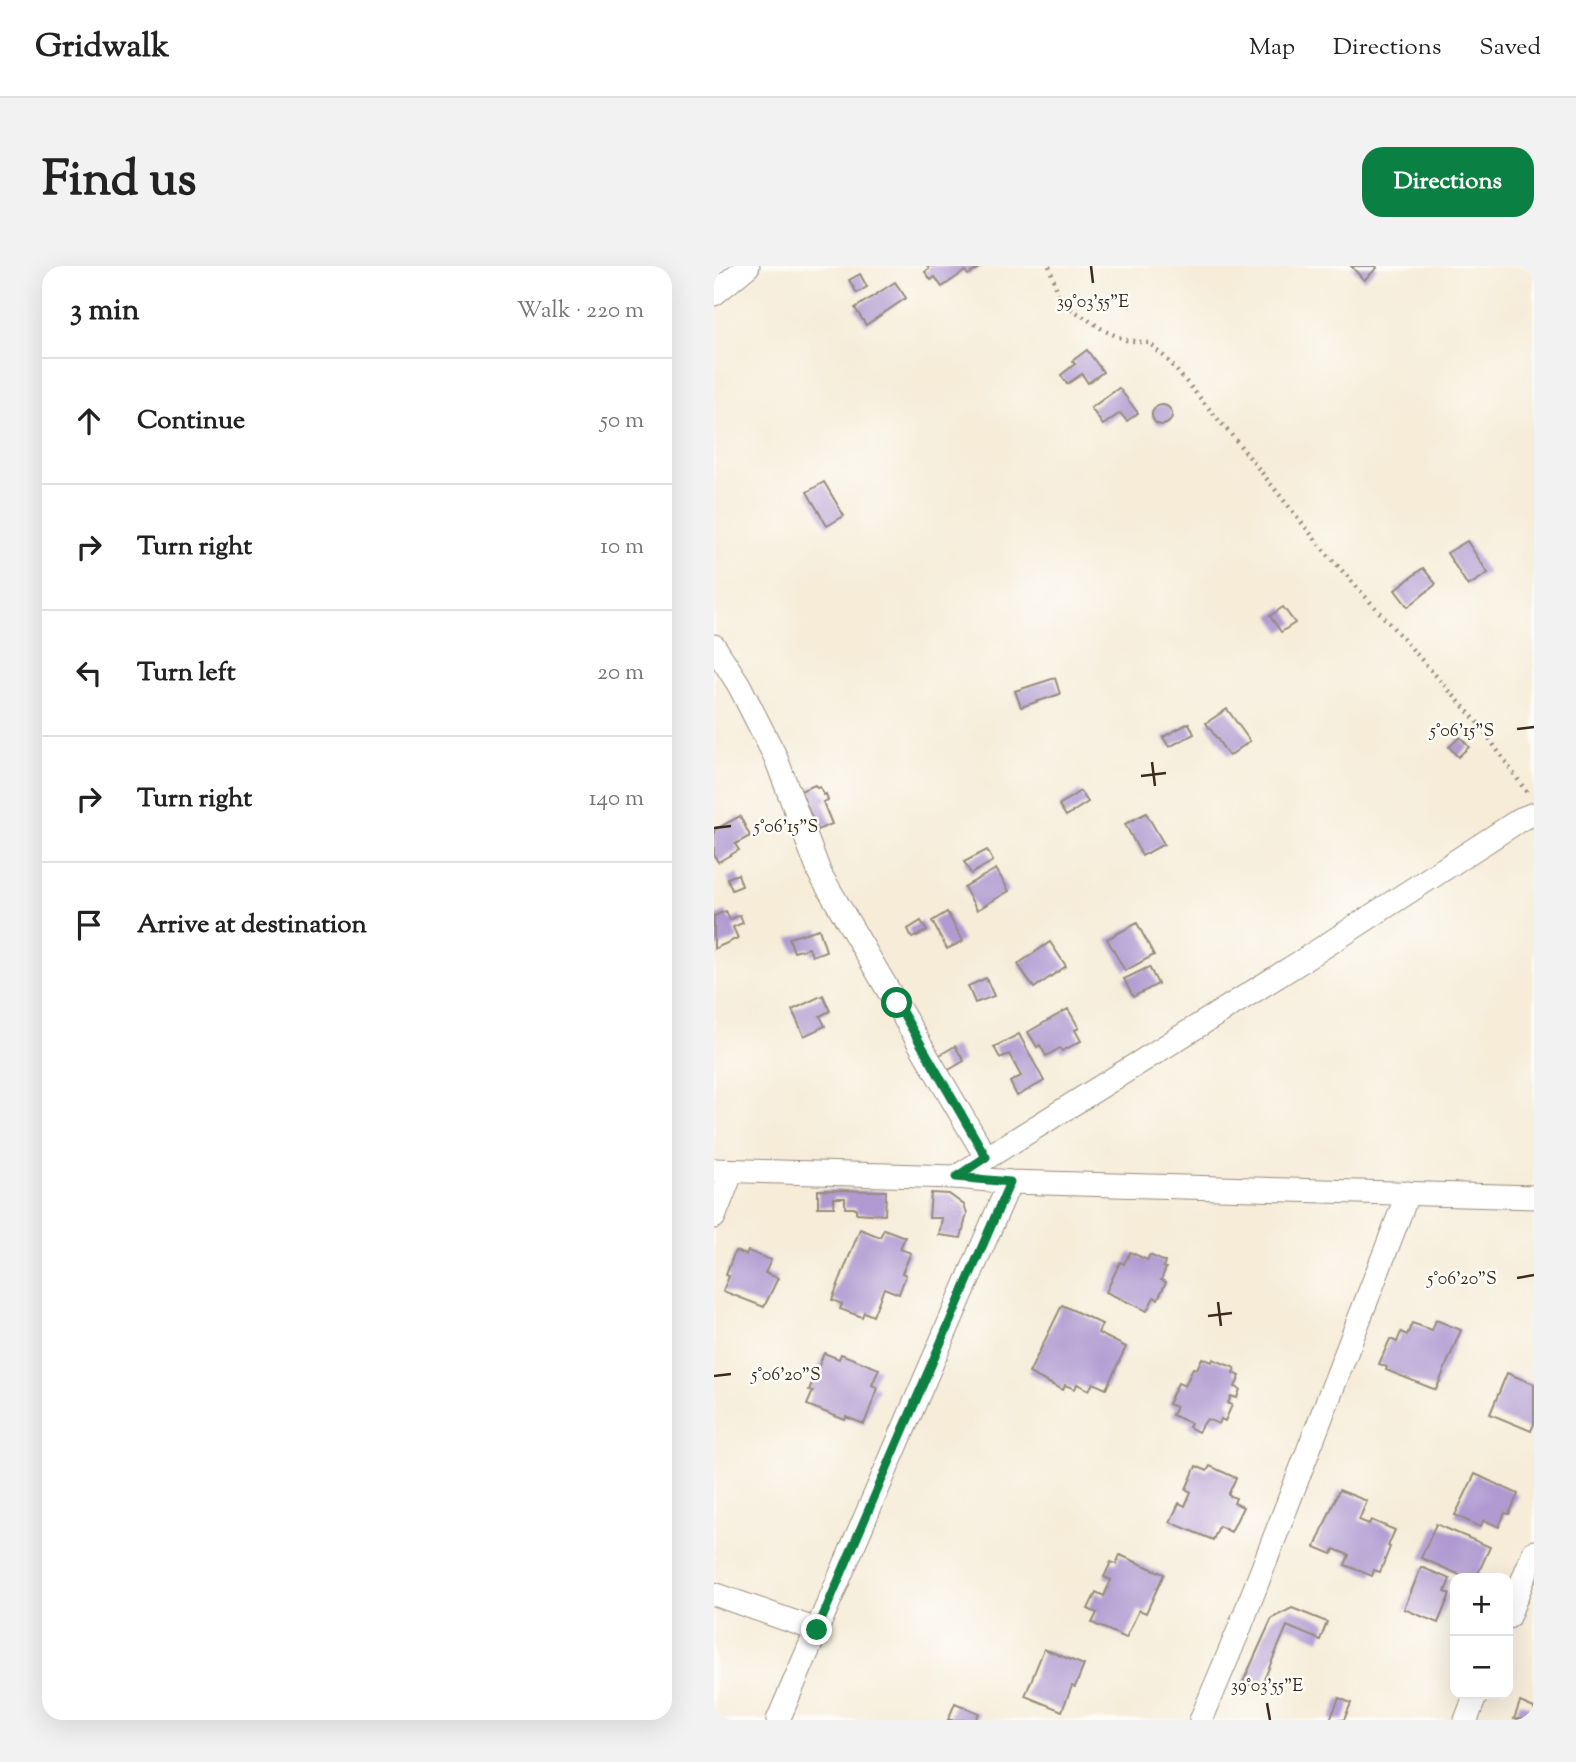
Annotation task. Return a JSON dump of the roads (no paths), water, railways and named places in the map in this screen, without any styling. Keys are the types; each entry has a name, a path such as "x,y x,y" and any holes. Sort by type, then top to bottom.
{"street":[{"path":"714,294 748,266"},
{"path":"714,646 739,685 775,756 820,874 986,1157"},
{"path":"956,1177 1534,814"},
{"path":"714,1217 723,1171 1534,1197"},
{"path":"778,1720 1010,1182"},
{"path":"1201,1720 1238,1632 1408,1193"},
{"path":"1513,1604 1534,1552"},
{"path":"714,1594 817,1630"},
{"path":"1466,1720 1474,1699"}]}
